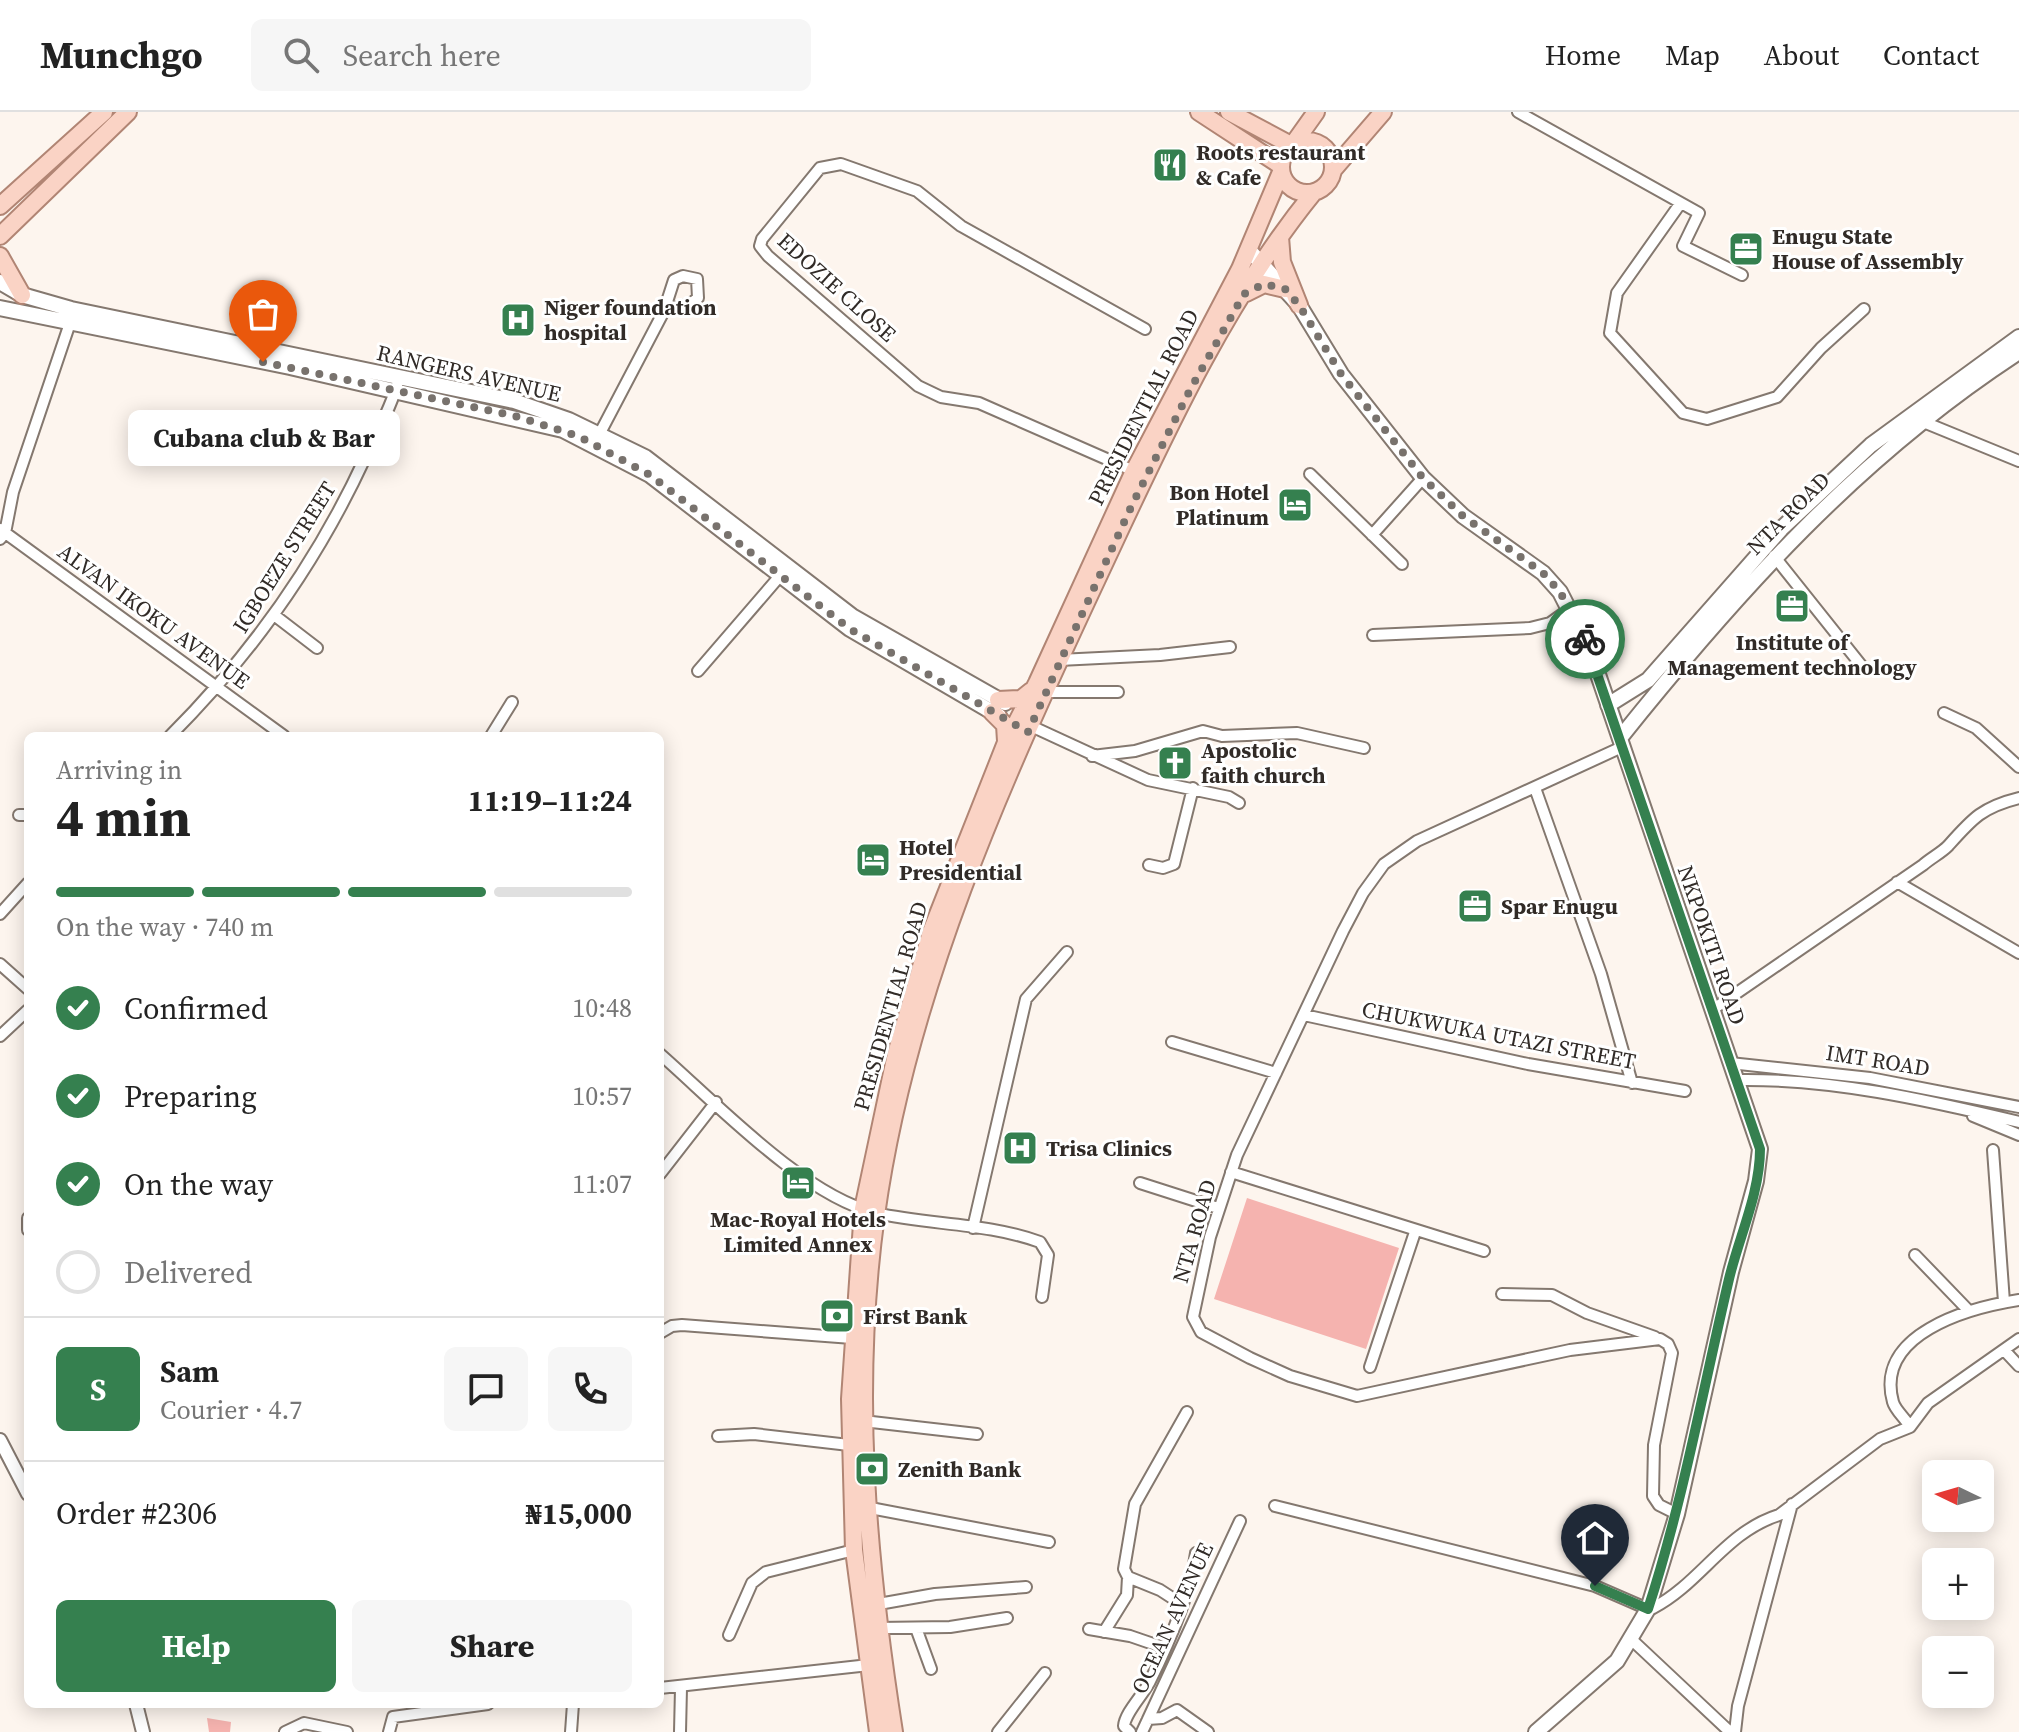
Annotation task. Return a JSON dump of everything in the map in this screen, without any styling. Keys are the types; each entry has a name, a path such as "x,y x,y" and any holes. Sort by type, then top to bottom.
{"main road":[{"path":"0,206 104,112"},
{"path":"0,236 128,112"},
{"path":"1199,112 1281,169 1290,187 1314,192 1327,184 1333,170 1383,112"},
{"path":"1229,112 1293,144 1308,140 1322,144 1331,156 1333,170"},
{"path":"1281,169 1293,144 1316,112"},
{"name":"PRESIDENTIAL ROAD","path":"1042,688 1059,660 1134,471 1249,250 1281,169"},
{"name":"PRESIDENTIAL ROAD","path":"878,1732 869,1665 868,1608 849,1445 869,1211 929,983 1026,722 1096,568 1244,294 1280,237 1314,192"},
{"path":"1280,237 1282,262 1299,305"},
{"name":"NKPOKITI ROAD","path":"1249,250 1299,305 1341,374 1423,478 1463,516 1543,573 1571,608 1608,705 1754,1128 1760,1161 1731,1272 1677,1514 1648,1609 1632,1640 1600,1679 1536,1732"},
{"path":"0,256 22,295"},
{"name":"RANGERS AVENUE","path":"0,282 22,295 71,309 397,384 578,436 650,475 850,629 995,706"},
{"path":"1244,294 1264,284 1285,289"},
{"name":"RANGERS AVENUE","path":"0,308 397,384 514,401 600,433 684,483 852,616 995,706"},
{"name":"NTA ROAD","path":"1608,705 1648,680 1781,529 1871,445 2019,337"},
{"name":"NTA ROAD","path":"1621,743 1774,556 1867,467 1965,389 2019,352"},
{"path":"995,706 1042,688"},
{"path":"995,706 1026,722"},
{"path":"995,706 1005,725 1005,745"},
{"name":"PRESIDENTIAL ROAD","path":"894,1732 878,1628 868,1608 854,1550 865,1507 863,1421 858,1358 852,1338 893,1065 931,932 1005,745 1026,722"}],"street":[{"path":"1518,112 1699,213 1683,246 1742,275"},
{"name":"EDOZIE CLOSE","path":"1134,471 979,403 941,397 918,386 760,246 762,239 820,168 841,164 917,191 961,226 1145,329"},
{"path":"1680,204 1617,293 1610,333 1683,413 1707,419 1777,397 1821,348 1864,309"},
{"path":"600,433 664,311"},
{"path":"2,534 13,492 70,323"},
{"name":"IGBOEZE STREET","path":"174,732 218,688 274,615 341,507 397,384"},
{"path":"1926,423 2019,461"},
{"path":"1310,474 1402,564"},
{"path":"1372,535 1423,478"},
{"name":"ALVAN IKOKU AVENUE","path":"2,534 278,732"},
{"path":"1774,556 1861,665"},
{"path":"698,671 779,577"},
{"path":"1373,635 1530,628 1550,623 1571,608"},
{"path":"274,615 317,648"},
{"path":"1059,660 1160,655 1230,647"},
{"path":"1042,688 1118,692"},
{"path":"493,732 512,702"},
{"path":"1944,713 1976,728 2019,767"},
{"path":"1026,722 1148,780 1193,788 1234,800"},
{"path":"1092,756 1135,751 1203,731 1222,736 1297,733 1364,748"},
{"name":"NTA ROAD","path":"1621,743 1535,788 1417,841 1384,864 1363,893 1231,1172 1198,1283 1193,1317 1196,1326 1277,1370 1357,1396 1570,1350 1660,1339"},
{"path":"1149,865 1163,868 1174,864 1193,788"},
{"path":"1535,788 1601,974 1632,1083"},
{"path":"1712,1010 1945,849 1974,817 2002,802 2019,798"},
{"path":"1897,882 2019,953"},
{"path":"0,914 24,887"},
{"path":"973,1228 1026,999 1067,952"},
{"path":"0,964 24,985"},
{"path":"0,1036 24,1014"},
{"name":"CHUKWUKA UTAZI STREET","path":"1304,1015 1632,1083 1685,1091"},
{"path":"1172,1042 1276,1073"},
{"path":"664,1057 802,1175 869,1211 1031,1239 1045,1247 1048,1255 1042,1297"},
{"name":"IMT ROAD","path":"1730,1063 1870,1078 2019,1107"},
{"name":"IMT ROAD","path":"1735,1080 1805,1082 1953,1107 2019,1122"},
{"path":"664,1169 716,1102"},
{"path":"1953,1107 2019,1135"},
{"path":"1993,1150 2004,1302"},
{"path":"1231,1172 1415,1232 1484,1251"},
{"path":"1140,1183 1218,1208"},
{"path":"1370,1367 1415,1232"},
{"path":"1915,1255 1969,1311"},
{"path":"1502,1294 1552,1295 1587,1313 1660,1339 1670,1347 1672,1353 1654,1445 1653,1496 1659,1505 1677,1514"},
{"path":"1910,1427 1893,1406 1890,1375 1896,1356 1913,1340 1969,1311 2019,1300"},
{"path":"664,1331 682,1325 852,1338"},
{"path":"1275,1506 1595,1586 1648,1609 1662,1604 1693,1574 1709,1566 1731,1540 1768,1516 1779,1515 1792,1502 1880,1439 1910,1427 1928,1403 2019,1339"},
{"path":"2004,1350 2019,1366"},
{"path":"1104,1632 1127,1595 1128,1577 1124,1569 1135,1504 1187,1412"},
{"path":"863,1421 977,1434"},
{"path":"718,1436 754,1434 849,1445"},
{"path":"0,1440 24,1486"},
{"path":"1733,1732 1792,1502"},
{"path":"865,1507 1049,1542"},
{"name":"OCEAN AVENUE","path":"1142,1732 1240,1521"},
{"path":"729,1635 752,1583 766,1572 854,1550"},
{"path":"1130,1732 1124,1726 1125,1719 1138,1704 1165,1648 1193,1576 1196,1553"},
{"path":"1128,1577 1180,1603"},
{"path":"868,1608 935,1594 1026,1587"},
{"path":"878,1628 950,1627 1007,1618"},
{"path":"916,1628 931,1669"},
{"path":"1089,1629 1136,1637 1165,1648"},
{"path":"1632,1640 1733,1732"},
{"path":"664,1688 869,1665"},
{"path":"998,1732 1045,1673"},
{"path":"680,1732 681,1688"},
{"path":"389,1732 393,1717 459,1708"},
{"path":"571,1732 573,1708"},
{"path":"1148,1719 1162,1718 1177,1710 1208,1732"},
{"path":"285,1732 304,1723 347,1732"}],"shaded area":[{"path":"1247,1198 1399,1248 1366,1349 1214,1299"},
{"path":"207,1718 231,1722 230,1732 209,1732"}],"way so far":[{"path":"263,362 515,416 578,436 650,475 803,596 850,629 1028,732 1142,483 1225,325 1244,294 1264,284 1276,285 1285,289 1299,305 1341,374 1401,453 1463,516 1543,573 1571,608 1585,639"}],"place":[{"name":"Roots restaurant & Cafe","path":"1170,165"},
{"name":"Enugu State House of Assembly","path":"1746,249"},
{"name":"Niger foundation hospital","path":"518,320"},
{"name":"Cubana club & Bar","path":"263,362"},
{"name":"Bon Hotel Platinum","path":"1295,505"},
{"name":"Institute of Management technology","path":"1792,606"},
{"name":"Apostolic faith church","path":"1175,763"},
{"name":"Hotel Presidential","path":"873,860"},
{"name":"Spar Enugu","path":"1475,906"},
{"name":"Trisa Clinics","path":"1020,1148"},
{"name":"Mac-Royal Hotels Limited Annex","path":"798,1183"},
{"name":"First Bank","path":"837,1316"},
{"name":"Zenith Bank","path":"872,1469"}],"route":[{"path":"1585,639 1760,1149 1756,1181 1731,1272 1677,1514 1648,1609 1618,1593 1595,1586"}]}
